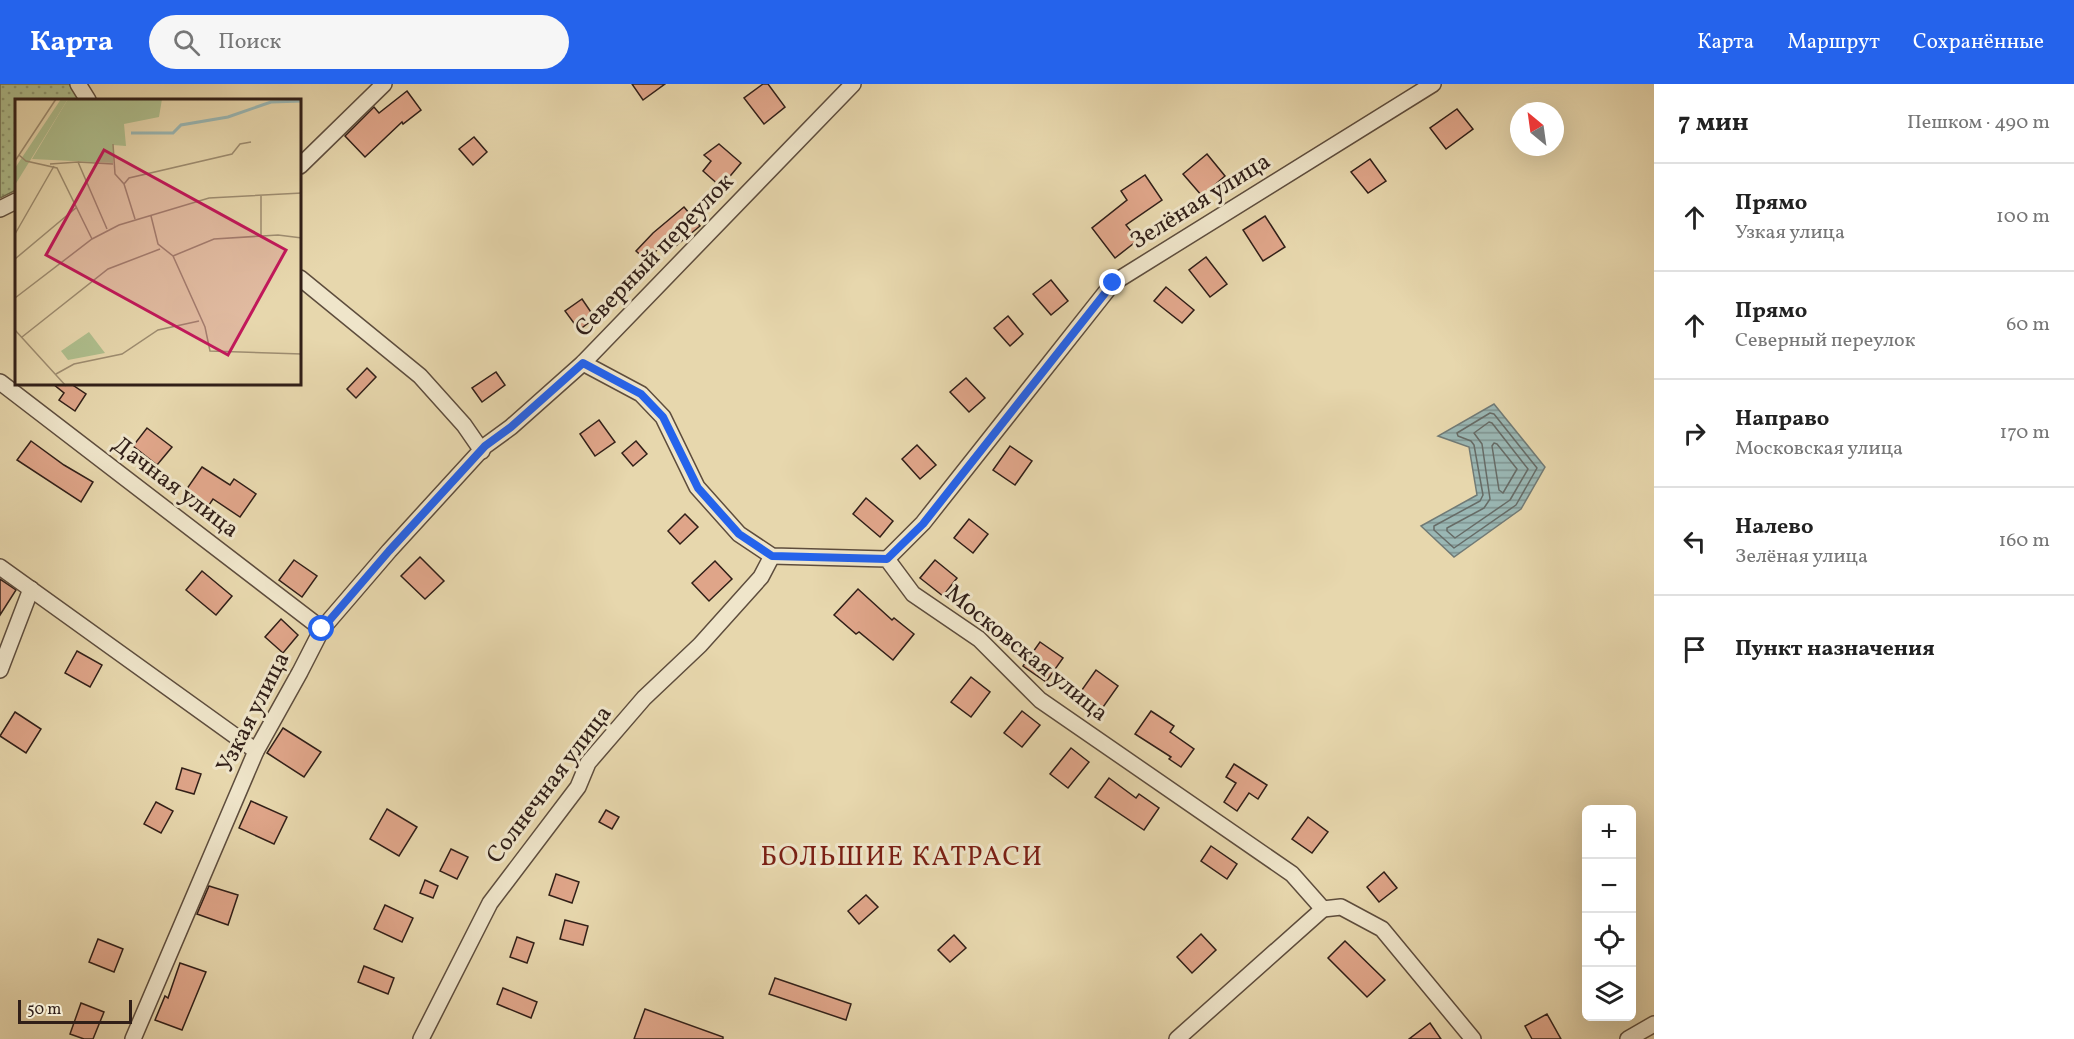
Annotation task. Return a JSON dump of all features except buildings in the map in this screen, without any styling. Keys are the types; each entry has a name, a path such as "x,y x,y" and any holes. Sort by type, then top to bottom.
{"street":[{"path":"78,84 87,99"},
{"path":"302,164 384,84"},
{"name":"Северный переулок","path":"482,451 583,363 854,84"},
{"name":"Зелёная улица","path":"887,559 923,524 1113,283 1432,84"},
{"path":"0,209 15,202"},
{"path":"302,280 315,293 374,336 420,376 464,425 482,451"},
{"path":"583,363 641,394 663,417 698,488 739,534 772,556 887,559"},
{"name":"Дачная улица","path":"0,382 322,629"},
{"name":"Узкая улица","path":"134,1039 256,751 322,629 389,551 482,451"},
{"name":"Солнечная улица","path":"421,1039 490,903 578,787 588,763 644,698 700,645 761,577 772,556"},
{"name":"Московская улица","path":"887,559 913,594 979,639 1040,700 1292,874 1323,909"},
{"path":"0,567 256,751"},
{"path":"0,670 31,589"},
{"path":"1177,1039 1323,909 1341,907 1382,929 1473,1039"},
{"path":"1628,1039 1654,1024"}],"green space":[{"path":"0,84 78,84 87,99 15,99 15,190 0,198"}],"water":[{"path":"1494,404 1545,467 1521,509 1454,557 1421,526 1477,495 1469,447 1438,436"}],"district":[{"name":"БОЛЬШИЕ КАТРАСИ","path":"902,858"}],"route":[{"path":"322,629 389,551 485,446 511,427 583,363 641,394 663,417 698,488 739,534 772,556 887,559 923,524 1113,283"}]}
